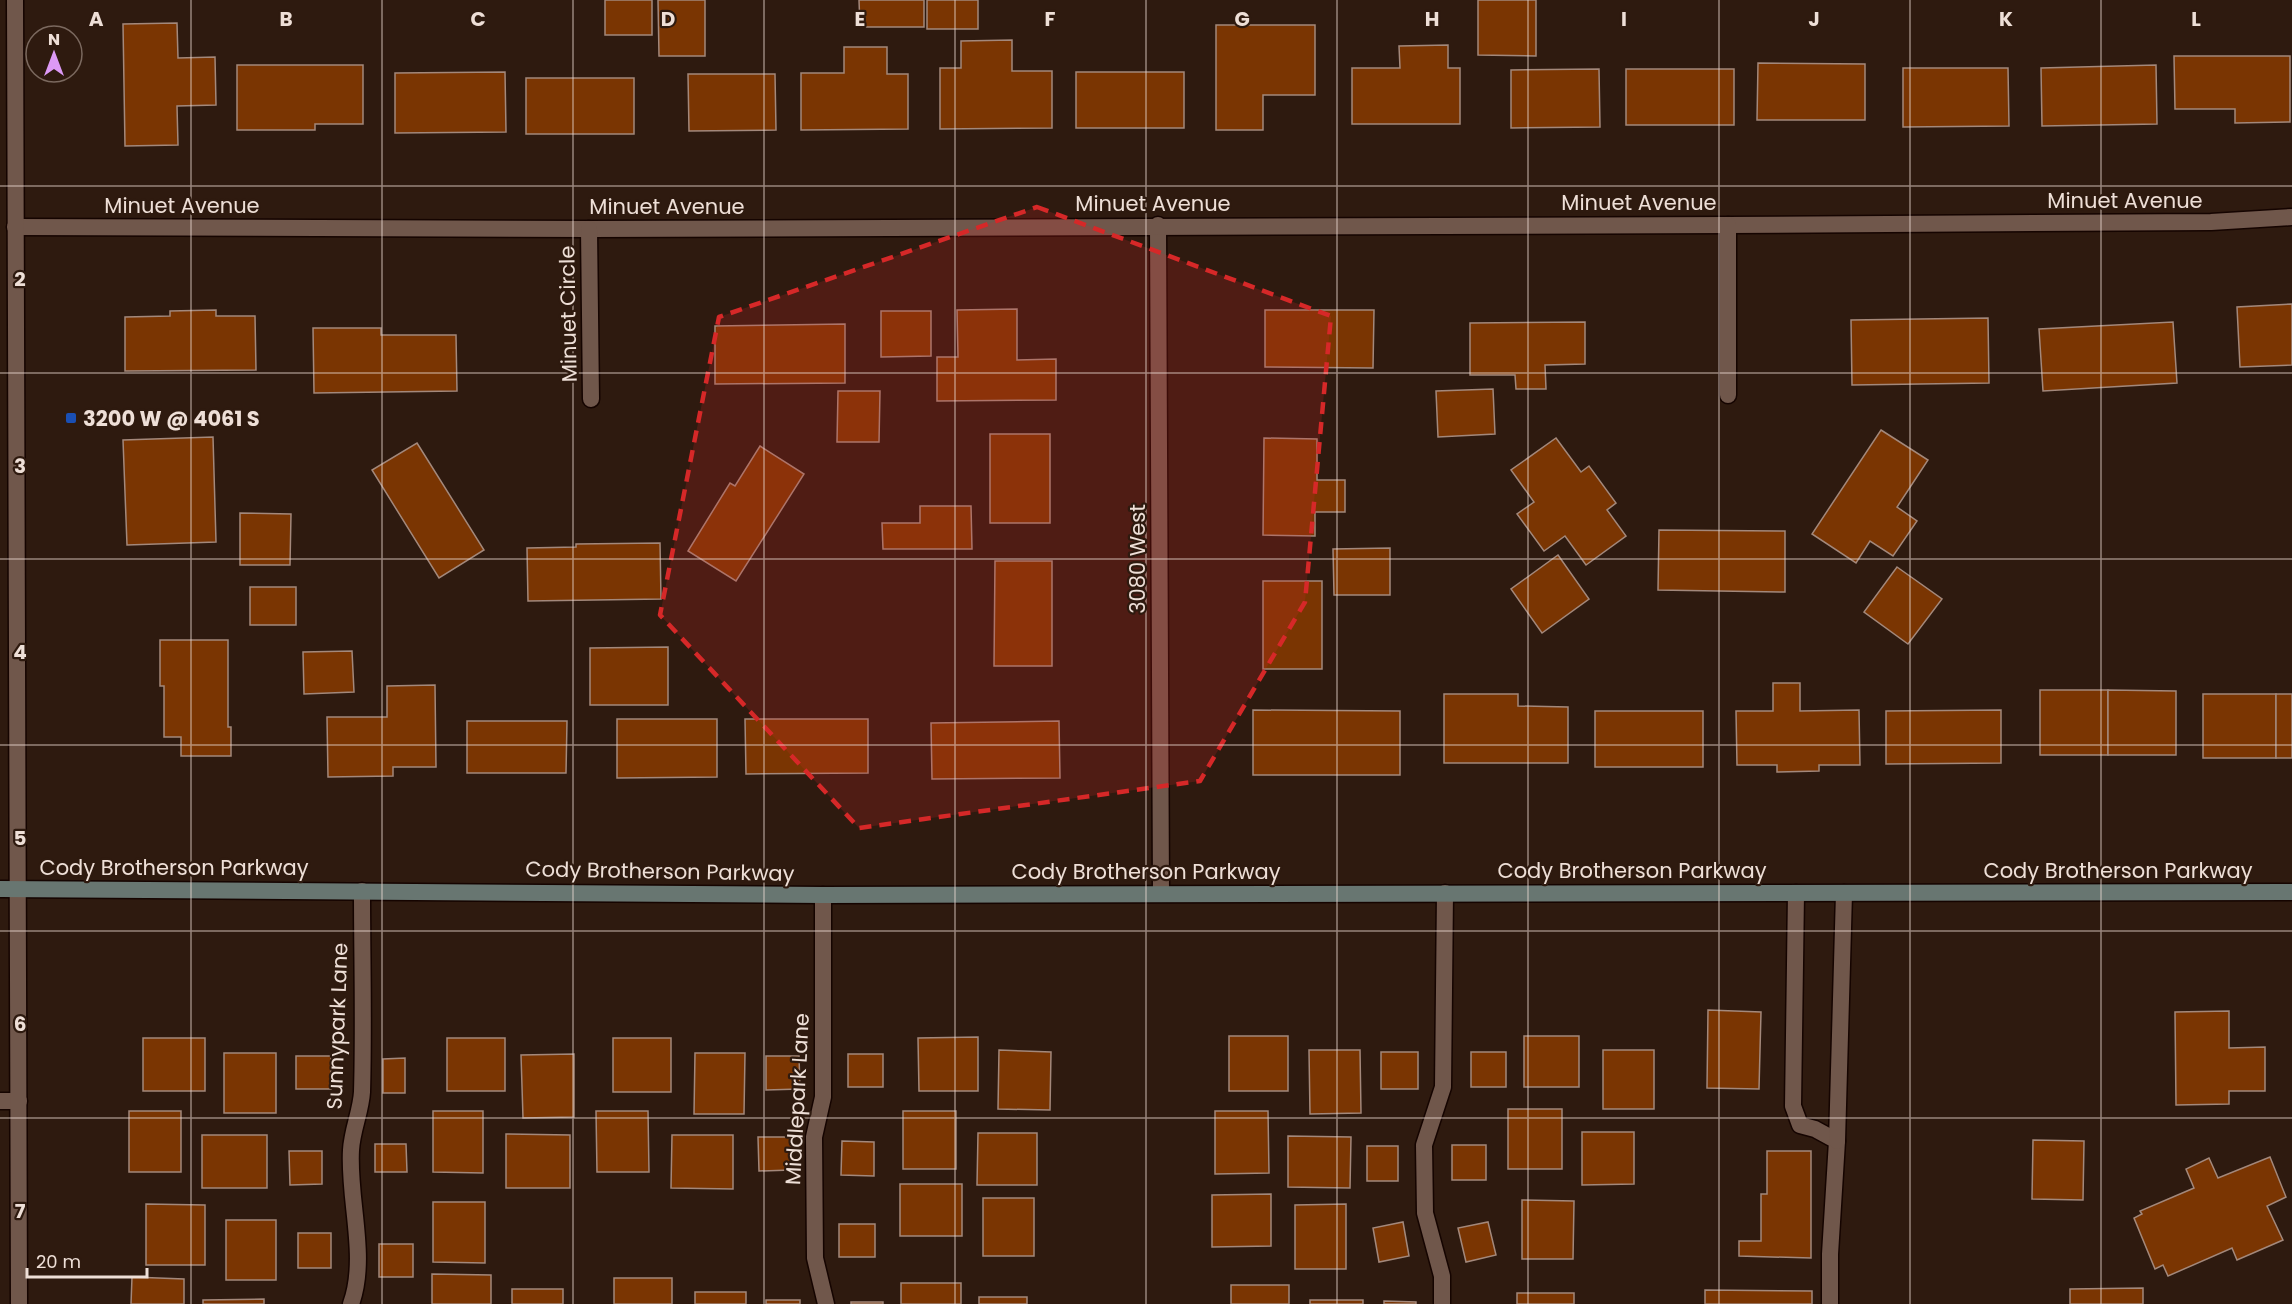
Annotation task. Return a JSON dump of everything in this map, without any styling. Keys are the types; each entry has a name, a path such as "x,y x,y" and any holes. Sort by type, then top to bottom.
{"main road":[{"name":"Cody Brotherson Parkway","path":"0,889 823,895 2292,892"}],"street":[{"path":"15,0 19,1304"},
{"name":"Minuet Avenue","path":"15,227 589,229 1158,225 1728,225 2211,222 2292,217"},
{"name":"3080 West","path":"1158,225 1161,893"},
{"path":"1728,225 1728,395"},
{"name":"Minuet Circle","path":"589,229 591,399"},
{"name":"Sunnypark Lane","path":"351,1304 357,1286 357,1240 351,1196 351,1148 362,1095 362,891"},
{"path":"1442,1304 1442,1276 1425,1213 1424,1145 1443,1087 1445,892"},
{"path":"1796,892 1793,1106 1800,1125 1815,1129 1837,1141"},
{"path":"1830,1304 1844,892"},
{"name":"Middlepark Lane","path":"823,895 823,1097 814,1137 815,1258 826,1304"},
{"path":"0,1101 19,1101"}],"highlighted area":[{"path":"1037,207 1331,316 1305,602 1200,781 859,828 660,615 719,317"}],"building":[{"path":"605,0 652,0 652,35 605,35"},
{"path":"658,0 705,0 705,56 659,56"},
{"path":"859,0 924,0 924,27 860,27"},
{"path":"927,0 978,0 978,29 927,29"},
{"path":"1478,0 1536,0 1536,56 1478,55"},
{"path":"177,23 178,58 215,57 216,105 177,106 178,145 125,146 123,24"},
{"path":"1216,25 1315,25 1315,95 1263,95 1263,130 1216,130"},
{"path":"1012,40 1012,71 1052,71 1052,128 940,129 940,68 961,68 961,41"},
{"path":"1448,45 1448,68 1460,68 1460,124 1352,124 1352,68 1400,68 1399,46"},
{"path":"844,47 887,47 887,74 908,74 908,129 801,130 801,73 844,73"},
{"path":"2174,56 2290,56 2290,122 2235,123 2235,109 2175,109"},
{"path":"1758,63 1865,64 1865,120 1757,120"},
{"path":"237,65 363,65 363,124 315,124 315,130 237,130"},
{"path":"2156,65 2157,124 2042,126 2041,68"},
{"path":"1903,68 2008,68 2009,126 1903,127"},
{"path":"1599,69 1600,127 1511,128 1511,70"},
{"path":"1626,69 1734,69 1734,125 1626,125"},
{"path":"505,72 506,132 395,133 395,73"},
{"path":"1076,72 1184,72 1184,128 1076,128"},
{"path":"688,74 775,74 776,130 689,131"},
{"path":"526,78 634,78 634,134 526,134"},
{"path":"2292,304 2292,365 2240,367 2237,307"},
{"path":"1017,309 1017,360 1056,359 1056,400 937,401 937,357 958,357 957,310"},
{"path":"216,310 216,316 255,316 256,370 125,371 125,317 170,316 170,311"},
{"path":"1265,310 1374,310 1373,368 1265,367"},
{"path":"881,311 931,311 931,356 881,357"},
{"path":"1988,318 1989,383 1852,385 1851,320"},
{"path":"1585,322 1585,364 1545,365 1546,389 1516,389 1515,375 1470,375 1470,323"},
{"path":"2173,322 2177,383 2043,391 2039,329"},
{"path":"845,324 845,383 715,384 715,326"},
{"path":"313,328 381,328 381,335 456,335 457,391 314,393"},
{"path":"1493,389 1495,434 1438,437 1436,391"},
{"path":"838,391 880,391 879,442 837,442"},
{"path":"1881,430 1928,460 1897,507 1917,521 1893,556 1870,541 1856,563 1812,534"},
{"path":"990,434 1050,434 1050,523 990,523"},
{"path":"213,437 216,542 127,545 123,440"},
{"path":"1264,438 1317,439 1317,480 1345,480 1345,512 1315,512 1315,536 1263,535"},
{"path":"1556,438 1581,472 1589,466 1616,503 1607,510 1626,536 1586,565 1565,536 1544,551 1517,514 1534,502 1511,470"},
{"path":"417,443 484,550 439,578 372,470"},
{"path":"760,446 804,474 736,581 688,551 730,483 735,486"},
{"path":"920,506 971,506 972,549 883,549 882,523 920,523"},
{"path":"240,513 291,514 290,565 240,565"},
{"path":"1659,530 1785,531 1785,592 1658,590"},
{"path":"660,543 661,599 528,601 527,548 576,547 576,544"},
{"path":"1390,548 1390,595 1334,595 1333,549"},
{"path":"1558,555 1589,599 1542,633 1511,589"},
{"path":"995,561 1052,561 1052,666 994,666"},
{"path":"1897,567 1942,599 1908,644 1864,612"},
{"path":"1263,581 1322,581 1322,669 1263,669"},
{"path":"250,587 296,587 296,625 250,625"},
{"path":"160,640 228,640 228,727 231,727 231,756 181,756 181,737 164,737 164,686 160,686"},
{"path":"668,647 668,705 590,705 590,648"},
{"path":"352,651 354,692 304,694 303,652"},
{"path":"1773,683 1800,683 1800,711 1859,710 1860,765 1819,765 1819,771 1777,772 1777,765 1737,765 1736,711 1773,711"},
{"path":"435,685 436,767 393,767 393,776 328,777 327,717 387,717 387,686"},
{"path":"2040,690 2108,690 2108,755 2040,755"},
{"path":"2108,690 2176,691 2176,755 2108,755"},
{"path":"1444,694 1518,694 1518,706 1568,707 1568,763 1444,763"},
{"path":"2203,694 2276,694 2276,758 2203,758"},
{"path":"2276,694 2292,694 2292,758 2276,758"},
{"path":"1253,710 1400,711 1400,775 1253,775"},
{"path":"2001,710 2001,763 1886,764 1886,711"},
{"path":"1595,711 1703,711 1703,767 1595,767"},
{"path":"617,719 717,719 717,777 617,778"},
{"path":"745,719 868,719 868,773 746,774"},
{"path":"467,721 567,721 566,773 467,773"},
{"path":"1059,721 1060,778 932,779 931,723"},
{"path":"1708,1010 1761,1012 1759,1089 1707,1088"},
{"path":"2229,1011 2229,1048 2265,1047 2265,1091 2229,1091 2229,1104 2176,1105 2175,1012"},
{"path":"1229,1036 1288,1036 1288,1091 1229,1091"},
{"path":"1524,1036 1579,1036 1579,1087 1524,1087"},
{"path":"978,1037 978,1091 919,1091 918,1038"},
{"path":"143,1038 205,1038 205,1091 143,1091"},
{"path":"447,1038 505,1038 505,1091 447,1091"},
{"path":"613,1038 671,1038 671,1092 613,1092"},
{"path":"999,1050 1051,1052 1050,1110 998,1109"},
{"path":"1309,1050 1360,1050 1361,1113 1310,1114"},
{"path":"1603,1050 1654,1050 1654,1109 1603,1109"},
{"path":"1381,1052 1418,1052 1418,1089 1381,1089"},
{"path":"1471,1052 1506,1052 1506,1087 1471,1087"},
{"path":"224,1053 276,1053 276,1113 224,1113"},
{"path":"695,1053 745,1053 744,1114 694,1114"},
{"path":"574,1054 574,1117 523,1118 521,1055"},
{"path":"848,1054 883,1054 883,1087 848,1087"},
{"path":"296,1056 331,1056 331,1089 296,1089"},
{"path":"766,1056 799,1056 800,1089 766,1090"},
{"path":"405,1058 405,1093 383,1093 383,1059"},
{"path":"1508,1109 1562,1109 1562,1169 1508,1169"},
{"path":"129,1111 181,1111 181,1172 129,1172"},
{"path":"433,1111 483,1111 483,1173 433,1172"},
{"path":"596,1111 648,1111 649,1172 597,1172"},
{"path":"903,1111 956,1111 956,1169 903,1169"},
{"path":"1215,1111 1268,1111 1269,1173 1215,1174"},
{"path":"1582,1132 1634,1132 1634,1184 1582,1185"},
{"path":"978,1133 1037,1133 1037,1185 977,1185"},
{"path":"506,1134 570,1135 570,1188 506,1188"},
{"path":"202,1135 267,1135 267,1188 202,1188"},
{"path":"672,1135 733,1135 733,1189 671,1188"},
{"path":"1288,1136 1351,1137 1350,1188 1288,1187"},
{"path":"758,1137 791,1137 791,1170 759,1171"},
{"path":"2033,1140 2084,1141 2083,1200 2032,1199"},
{"path":"842,1141 874,1142 874,1176 841,1175"},
{"path":"375,1144 406,1144 407,1172 375,1172"},
{"path":"1452,1145 1486,1145 1486,1180 1452,1180"},
{"path":"1367,1146 1398,1146 1398,1181 1367,1181"},
{"path":"289,1151 322,1151 322,1184 290,1185"},
{"path":"1767,1151 1811,1151 1811,1258 1739,1256 1739,1241 1761,1241 1761,1194 1767,1194"},
{"path":"2270,1157 2286,1197 2267,1206 2283,1240 2237,1260 2232,1248 2168,1276 2163,1265 2155,1269 2134,1218 2142,1214 2140,1211 2194,1188 2186,1169 2209,1158 2218,1178"},
{"path":"900,1184 962,1184 962,1236 900,1236"},
{"path":"1271,1194 1271,1246 1212,1247 1212,1195"},
{"path":"983,1198 1034,1198 1034,1256 983,1256"},
{"path":"1522,1200 1574,1201 1573,1259 1522,1259"},
{"path":"433,1202 485,1202 485,1263 433,1262"},
{"path":"146,1204 205,1205 205,1265 146,1265"},
{"path":"1346,1204 1346,1269 1295,1269 1295,1205"},
{"path":"226,1220 276,1220 276,1280 226,1280"},
{"path":"1403,1222 1409,1256 1379,1262 1373,1228"},
{"path":"1488,1222 1496,1255 1466,1262 1458,1228"},
{"path":"839,1224 875,1224 875,1257 839,1257"},
{"path":"298,1233 331,1233 331,1268 298,1268"},
{"path":"379,1244 413,1244 413,1277 379,1277"},
{"path":"432,1274 491,1275 491,1304 432,1304"},
{"path":"132,1277 184,1279 184,1304 131,1304"},
{"path":"614,1278 672,1278 672,1304 614,1304"},
{"path":"901,1283 961,1283 961,1304 901,1304"},
{"path":"1231,1285 1289,1285 1289,1304 1231,1304"},
{"path":"2143,1288 2143,1304 2070,1304 2070,1289"},
{"path":"512,1289 563,1289 563,1304 512,1304"},
{"path":"1705,1290 1812,1291 1812,1304 1705,1304"},
{"path":"695,1292 746,1292 746,1304 695,1304"},
{"path":"1517,1293 1574,1293 1574,1304 1517,1304"},
{"path":"979,1297 1027,1297 1027,1304 979,1304"},
{"path":"264,1299 264,1304 203,1304 203,1300"},
{"path":"766,1300 800,1300 800,1304 766,1304"},
{"path":"1310,1300 1363,1300 1363,1304 1310,1304"},
{"path":"1384,1301 1416,1302 1416,1304 1384,1304"},
{"path":"851,1302 883,1302 883,1304 851,1304"}],"place":[{"name":"3200 W @ 4061 S","path":"71,418"}]}
